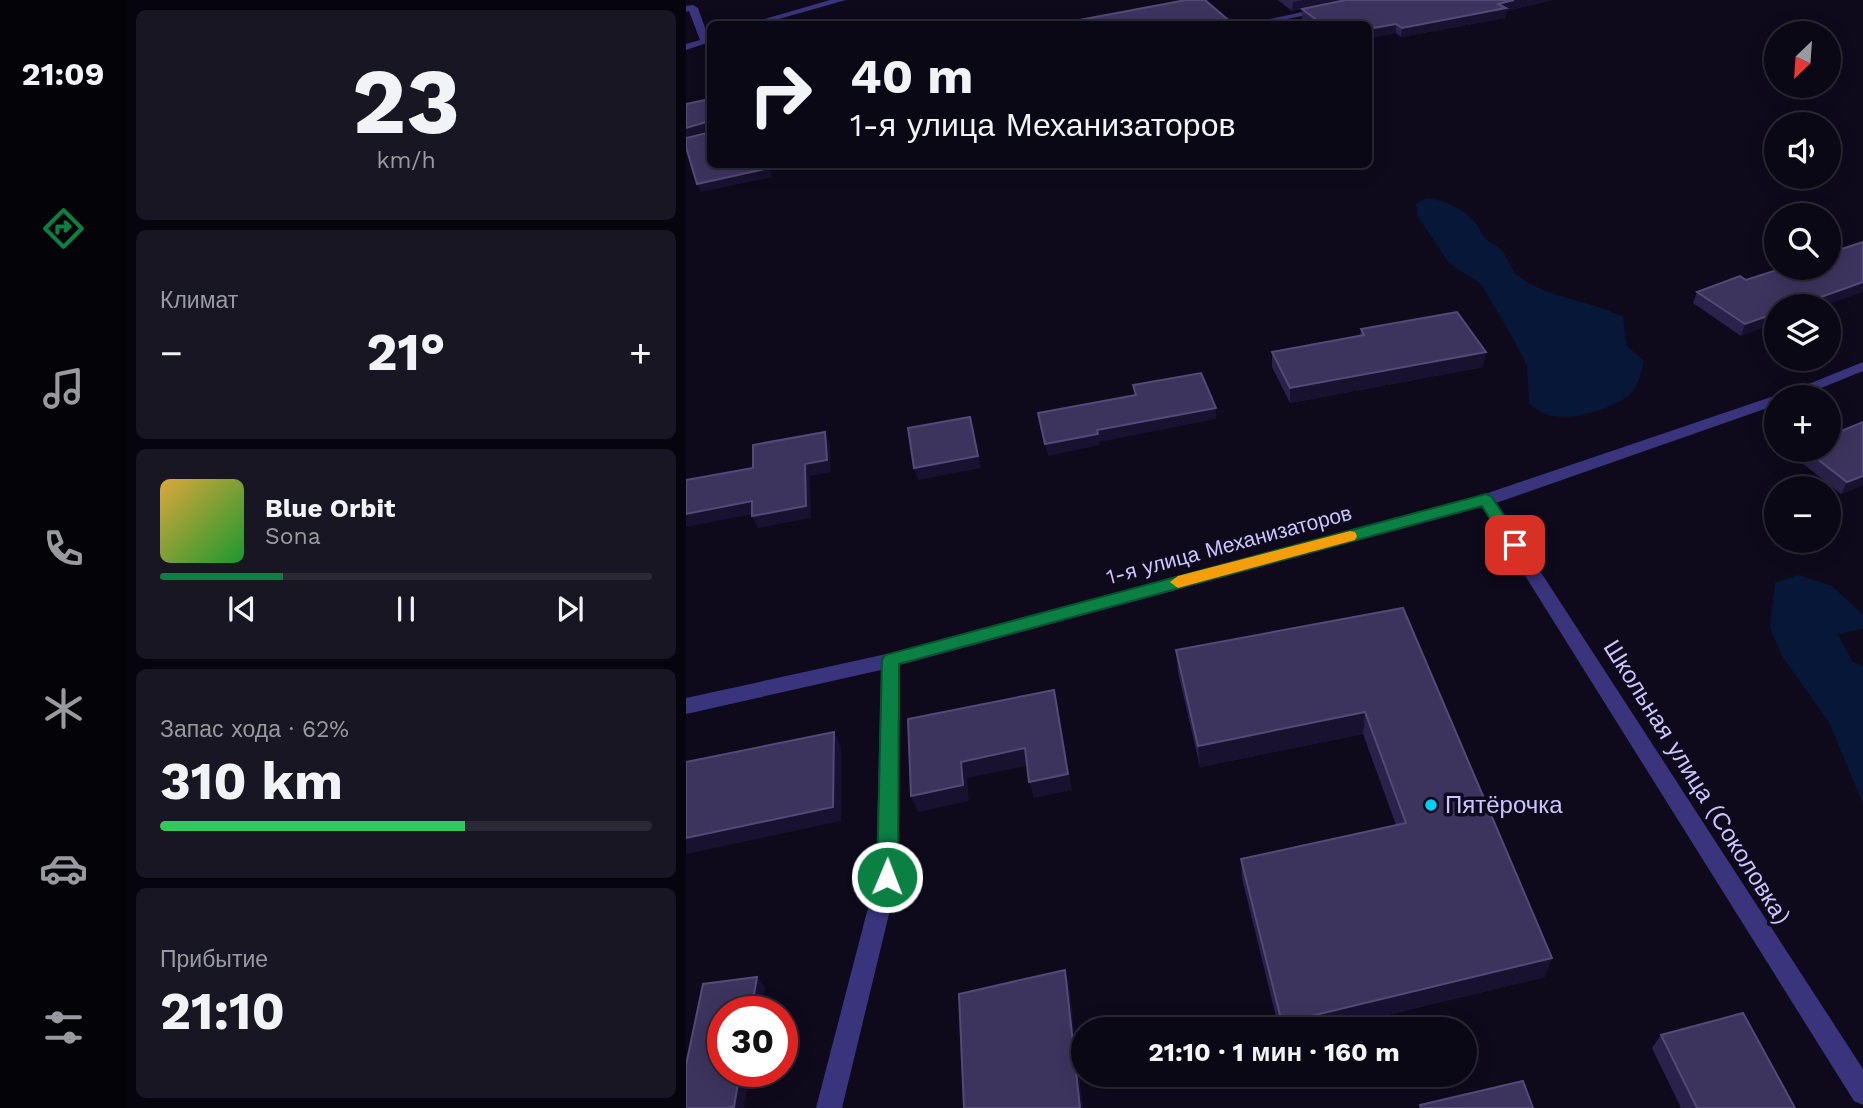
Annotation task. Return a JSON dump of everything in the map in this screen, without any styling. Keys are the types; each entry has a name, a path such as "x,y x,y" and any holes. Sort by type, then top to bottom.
{"street":[{"path":"763,21 841,0"},
{"path":"1267,21 1372,0"},
{"path":"686,9 693,8 706,39 686,47"},
{"path":"1816,385 1863,366"},
{"name":"1-я улица Механизаторов","path":"686,706 891,660 1486,500 1764,404"},
{"name":"Школьная улица (Соколовка)","path":"1486,500 1863,1092"},
{"path":"829,1108 887,877 891,660"}],"water":[{"path":"1426,198 1447,203 1466,214 1486,239 1501,250 1515,273 1529,283 1623,317 1626,345 1644,361 1639,380 1631,393 1610,406 1574,416 1552,416 1529,403 1527,365 1481,284 1449,263 1418,217 1416,204"},
{"path":"1798,575 1832,586 1863,615 1863,629 1838,634 1852,661 1863,666 1863,804 1829,722 1782,656 1770,628 1775,583"}],"building":[{"path":"1186,0 1205,0 1230,21 1074,21"},
{"path":"1346,0 1514,0 1498,4 1506,8 1402,28 1396,24 1372,28 1372,21 1318,21 1302,9"},
{"path":"707,100 707,123 686,128 686,104"},
{"path":"707,133 707,168 769,168 697,184 686,138"},
{"path":"1863,242 1863,282 1830,294 1764,294 1764,317 1745,324 1697,292 1740,276 1746,280 1764,274 1764,280 1841,280 1841,249"},
{"path":"1457,312 1486,352 1290,388 1272,352 1364,335 1361,329"},
{"path":"1201,373 1216,408 1097,430 1098,434 1045,444 1038,413 1136,395 1133,385"},
{"path":"970,417 978,456 914,468 908,428"},
{"path":"1863,422 1863,476 1847,482 1821,462 1841,462 1841,431"},
{"path":"825,432 827,460 805,464 806,506 752,516 752,501 686,514 686,480 753,468 753,445"},
{"name":"Пятёрочка","path":"1403,608 1552,958 1307,1017 1280,1017 1241,859 1406,823 1365,712 1198,746 1176,650"},
{"path":"1054,690 1068,774 1029,782 1025,748 961,762 963,785 911,796 908,719"},
{"path":"834,732 833,807 686,838 686,762"},
{"path":"1065,970 1071,1025 1071,1087 1078,1087 1080,1108 964,1108 959,994"},
{"path":"757,977 754,996 707,996 707,1087 737,1087 734,1107 686,1108 686,1065 703,984"},
{"path":"1743,1013 1795,1108 1697,1108 1661,1035"},
{"path":"1523,1081 1533,1108 1421,1108 1420,1105"}],"slow traffic":[{"path":"1178,582 1350,536"}],"place":[{"name":"Пятёрочка","path":"1431,805"}],"route":[{"path":"887,877 891,660 1486,500 1515,545"}]}
